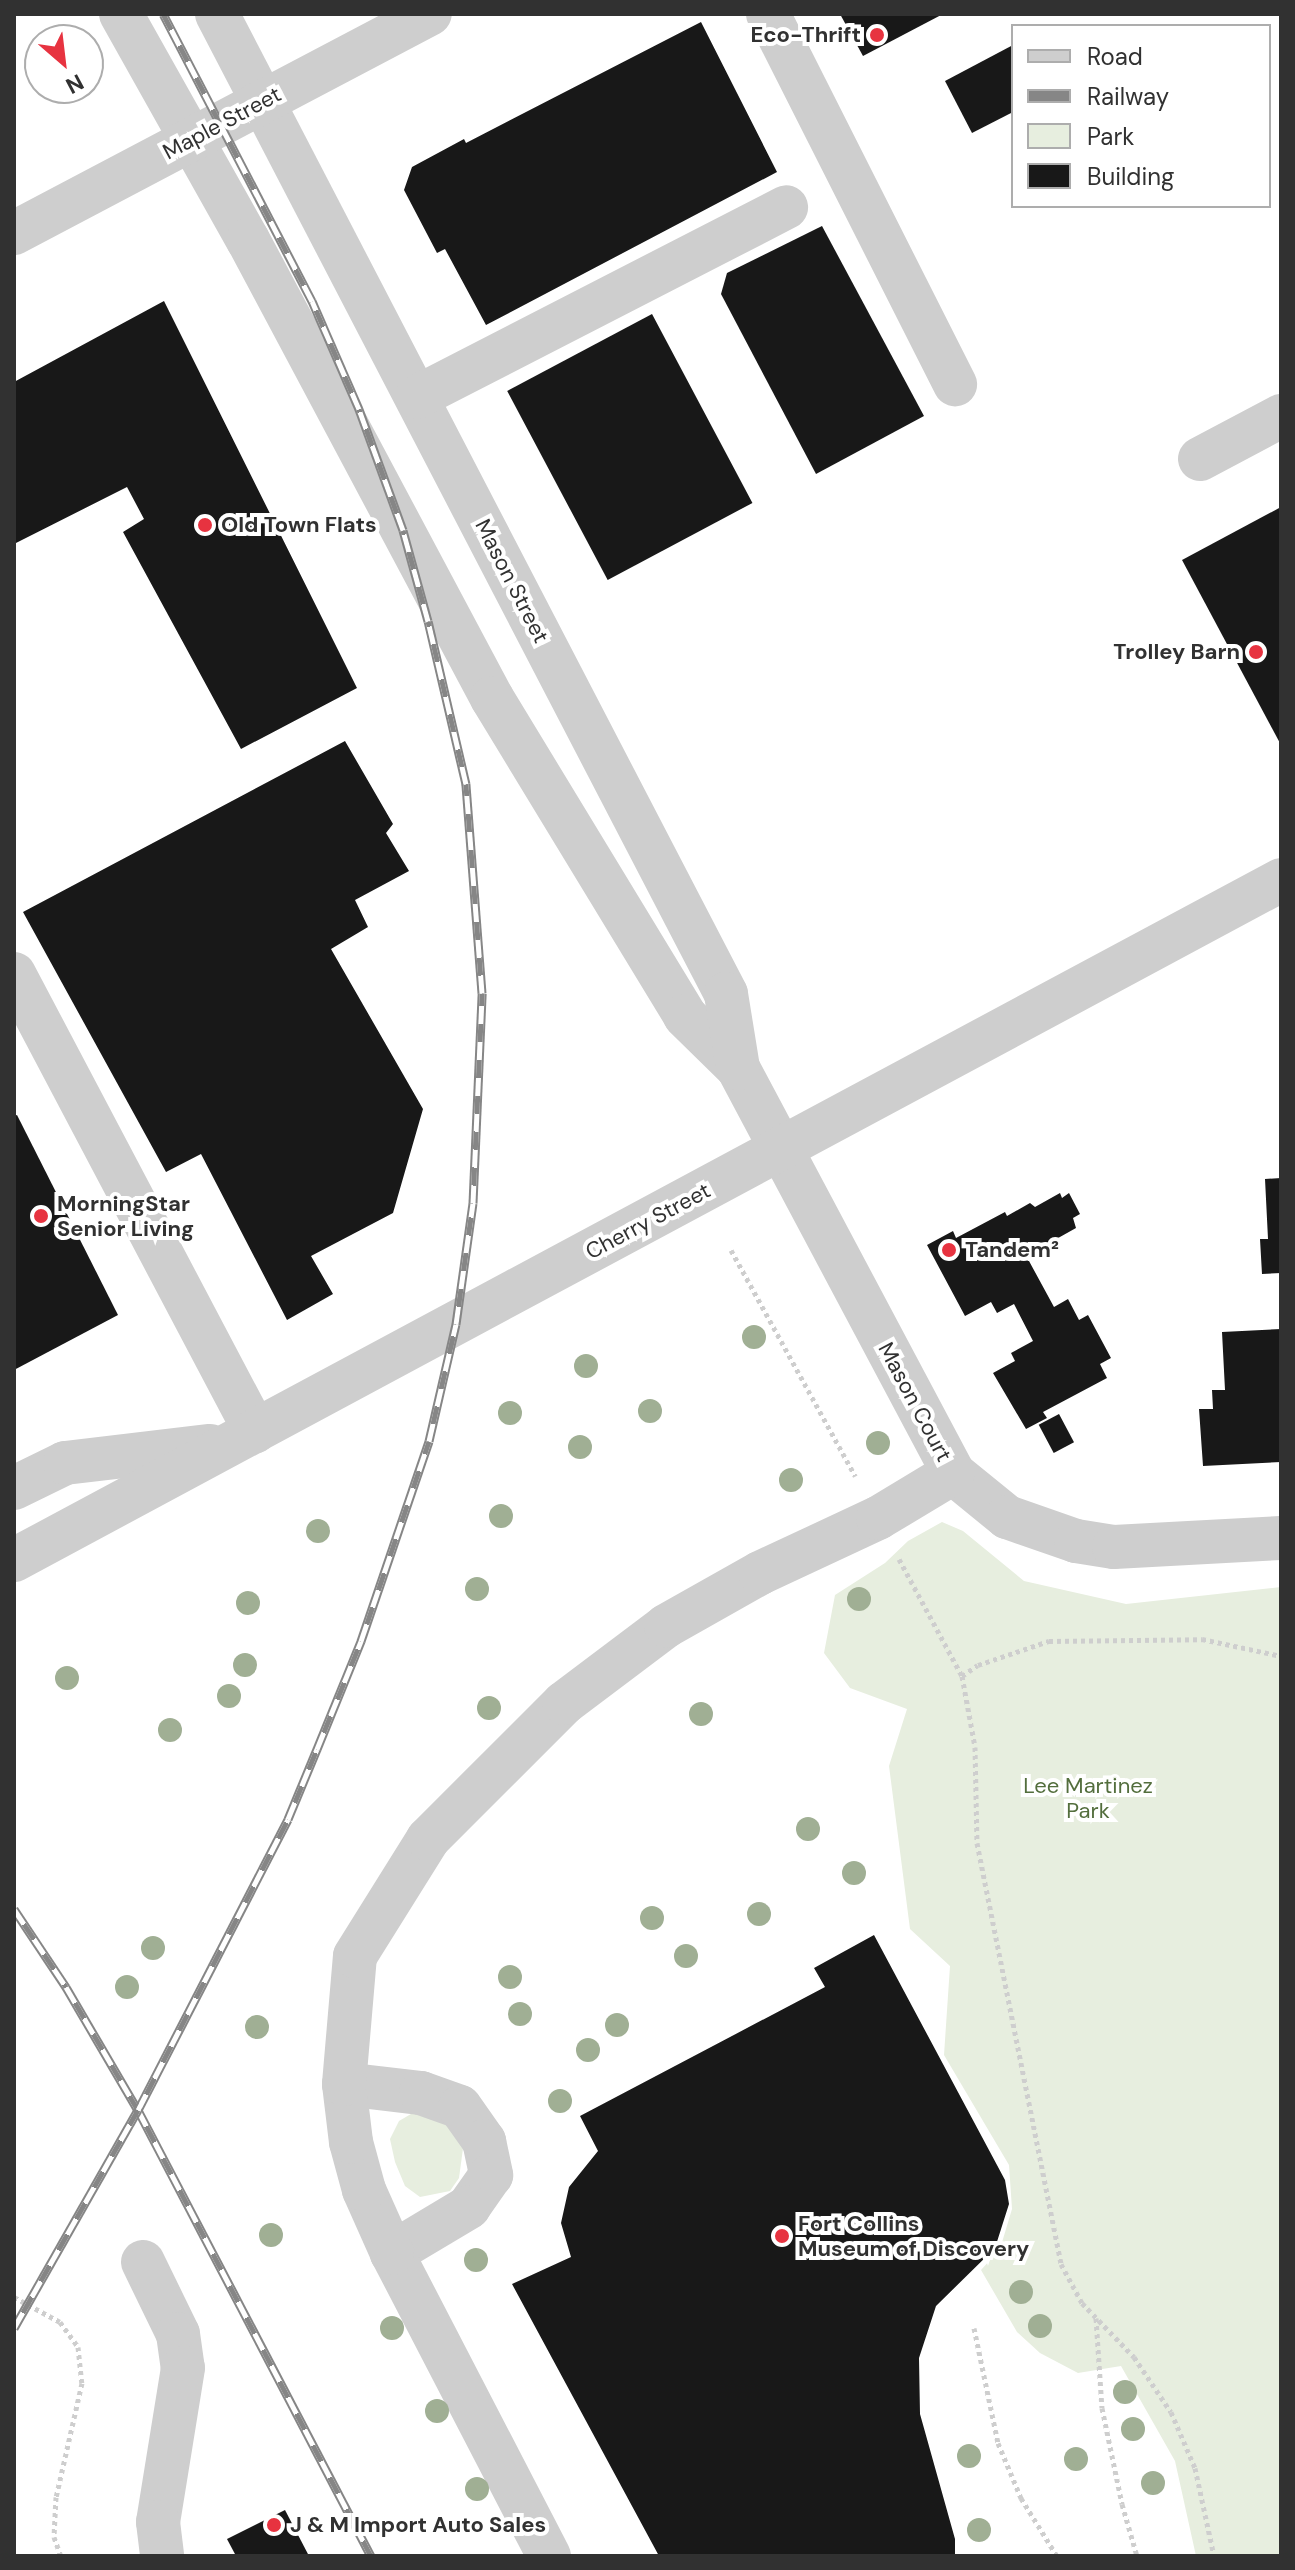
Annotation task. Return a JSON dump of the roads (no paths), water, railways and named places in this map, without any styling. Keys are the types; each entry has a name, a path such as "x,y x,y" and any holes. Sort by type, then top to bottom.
{"street":[{"name":"Mason Street","path":"121,14 263,268 492,698 685,1016 738,1068 781,1150"},
{"name":"Mason Street","path":"217,14 726,994 738,1068"},
{"name":"Maple Street","path":"14,233 430,14"},
{"path":"768,14 955,384"},
{"path":"417,397 786,207"},
{"path":"1200,459 1281,416"},
{"name":"Cherry Street","path":"14,1560 1281,880"},
{"path":"14,974 244,1438 65,1463 14,1488"},
{"name":"Mason Court","path":"781,1150 953,1473 1007,1517 1076,1541 1114,1547 1281,1538"},
{"path":"549,2556 392,2253 364,2190 351,2142 344,2084 355,1956 428,1839 564,1703 666,1626 760,1573 878,1518 953,1473"},
{"path":"344,2084 421,2093 460,2107 484,2141 491,2175 469,2207 392,2253"},
{"path":"143,2262 178,2334 183,2368 158,2522 162,2556"}],"railway":[{"path":"14,2328 138,2110 288,1819 317,1749 361,1641 429,1441 456,1324 473,1203 482,993 466,784 428,621 403,530 359,409 312,301 163,14"},
{"path":"14,1909 66,1987 138,2110 371,2556"}],"place":[{"name":"Eco-Thrift","path":"877,35"},
{"name":"Old Town Flats","path":"205,525"},
{"name":"Trolley Barn","path":"1256,652"},
{"name":"MorningStar Senior Living","path":"41,1216"},
{"name":"Tandem²","path":"949,1250"},
{"name":"Fort Collins Museum of Discovery","path":"782,2236"},
{"name":"J & M Import Auto Sales","path":"274,2525"}],"park label":[{"name":"Lee Martinez Park","path":"1088,1798"}]}
